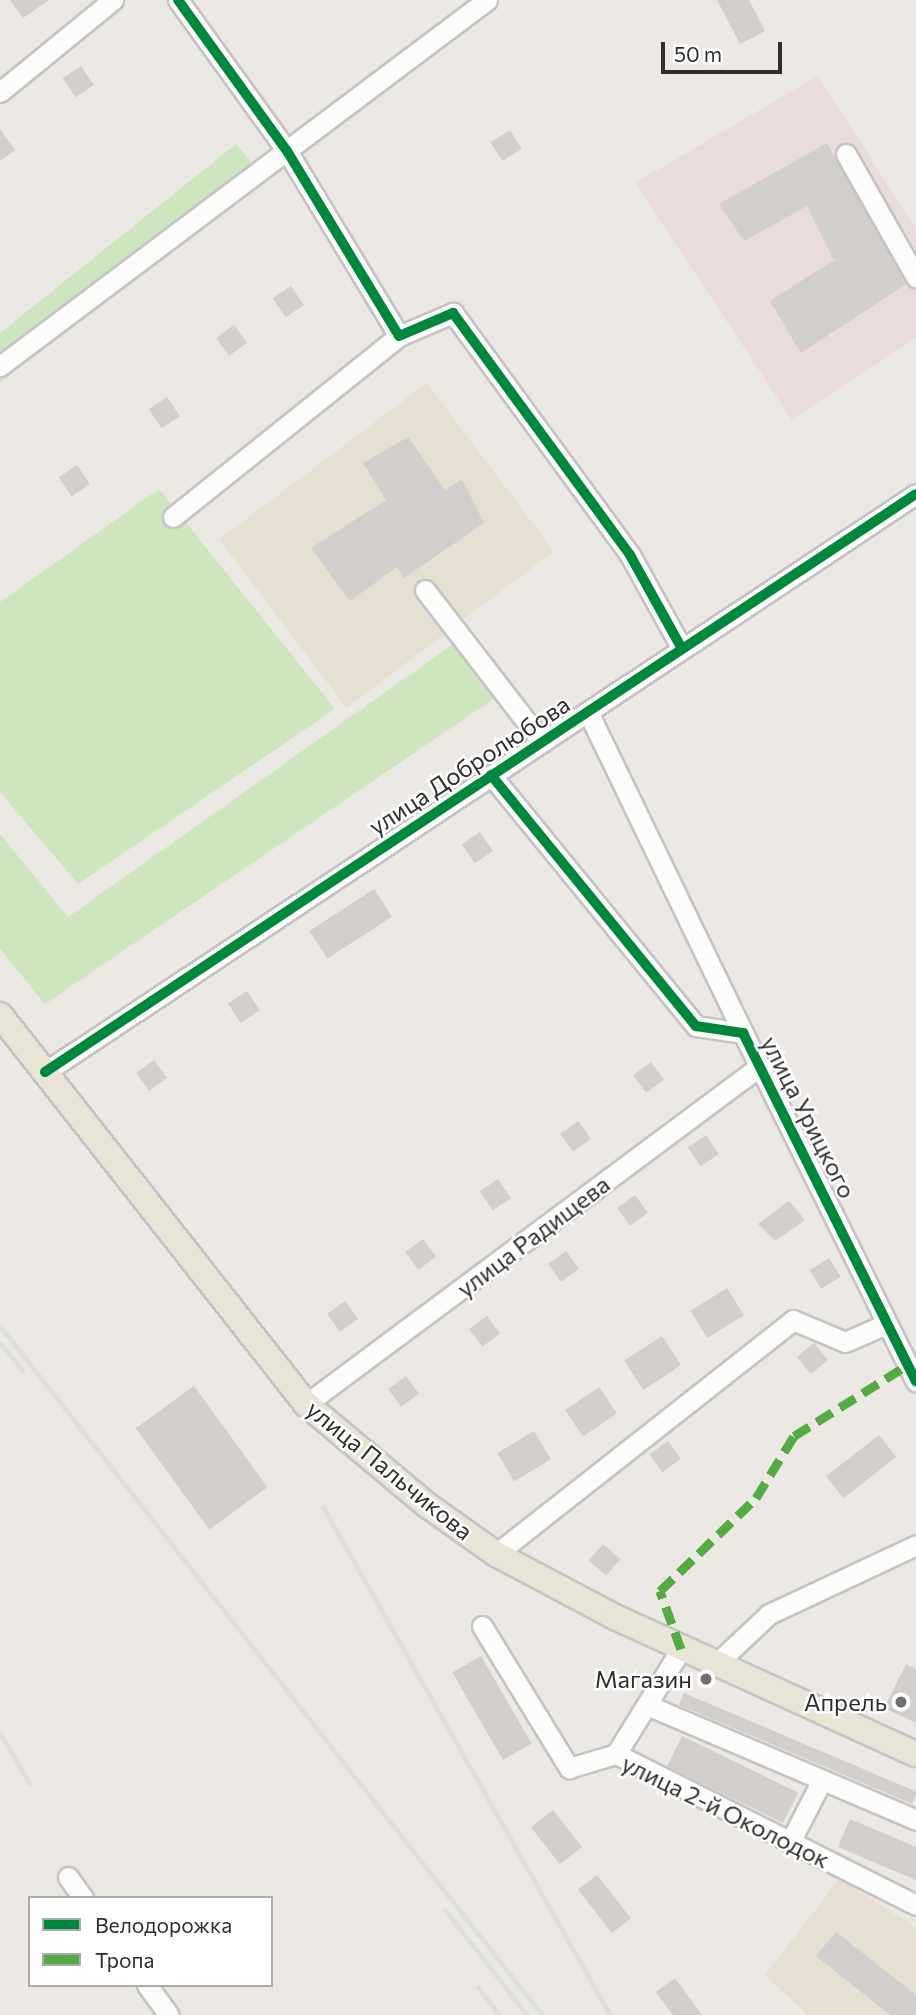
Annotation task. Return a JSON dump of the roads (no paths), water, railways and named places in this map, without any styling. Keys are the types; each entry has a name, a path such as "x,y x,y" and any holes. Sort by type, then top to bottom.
{"main road":[{"name":"улица Пальчикова","path":"0,1016 306,1404 496,1554 681,1649 916,1754"}],"street":[{"path":"0,92 113,0"},
{"path":"177,0 287,151 399,336"},
{"path":"0,366 487,0"},
{"path":"846,154 916,277"},
{"path":"173,517 399,336 453,313 630,555 682,649"},
{"name":"улица Добролюбова","path":"45,1072 916,494"},
{"path":"425,590 542,742"},
{"path":"588,712 743,1033"},
{"name":"улица Урицкого","path":"491,775 696,1026 743,1033 822,1183 884,1325 911,1374"},
{"name":"улица Радищева","path":"306,1404 759,1067"},
{"path":"496,1554 793,1320 845,1342 884,1325"},
{"path":"717,1663 769,1614 916,1545"},
{"name":"улица 2-й Околодок","path":"482,1626 569,1768 617,1754 916,1905"},
{"path":"617,1754 681,1649"},
{"path":"647,1705 916,1820"},
{"path":"790,1842 822,1780"},
{"path":"68,1877 82,1896"},
{"path":"148,1987 169,2015"}],"railway":[{"path":"0,1326 542,2015"},
{"path":"0,1343 22,1370"},
{"path":"323,1507 610,2015"},
{"path":"0,1733 29,1783"},
{"path":"445,1910 527,2015"},
{"path":"478,1987 499,2015"}],"place":[{"name":"Магазин","path":"706,1679"},
{"name":"Апрель","path":"901,1702"}]}
